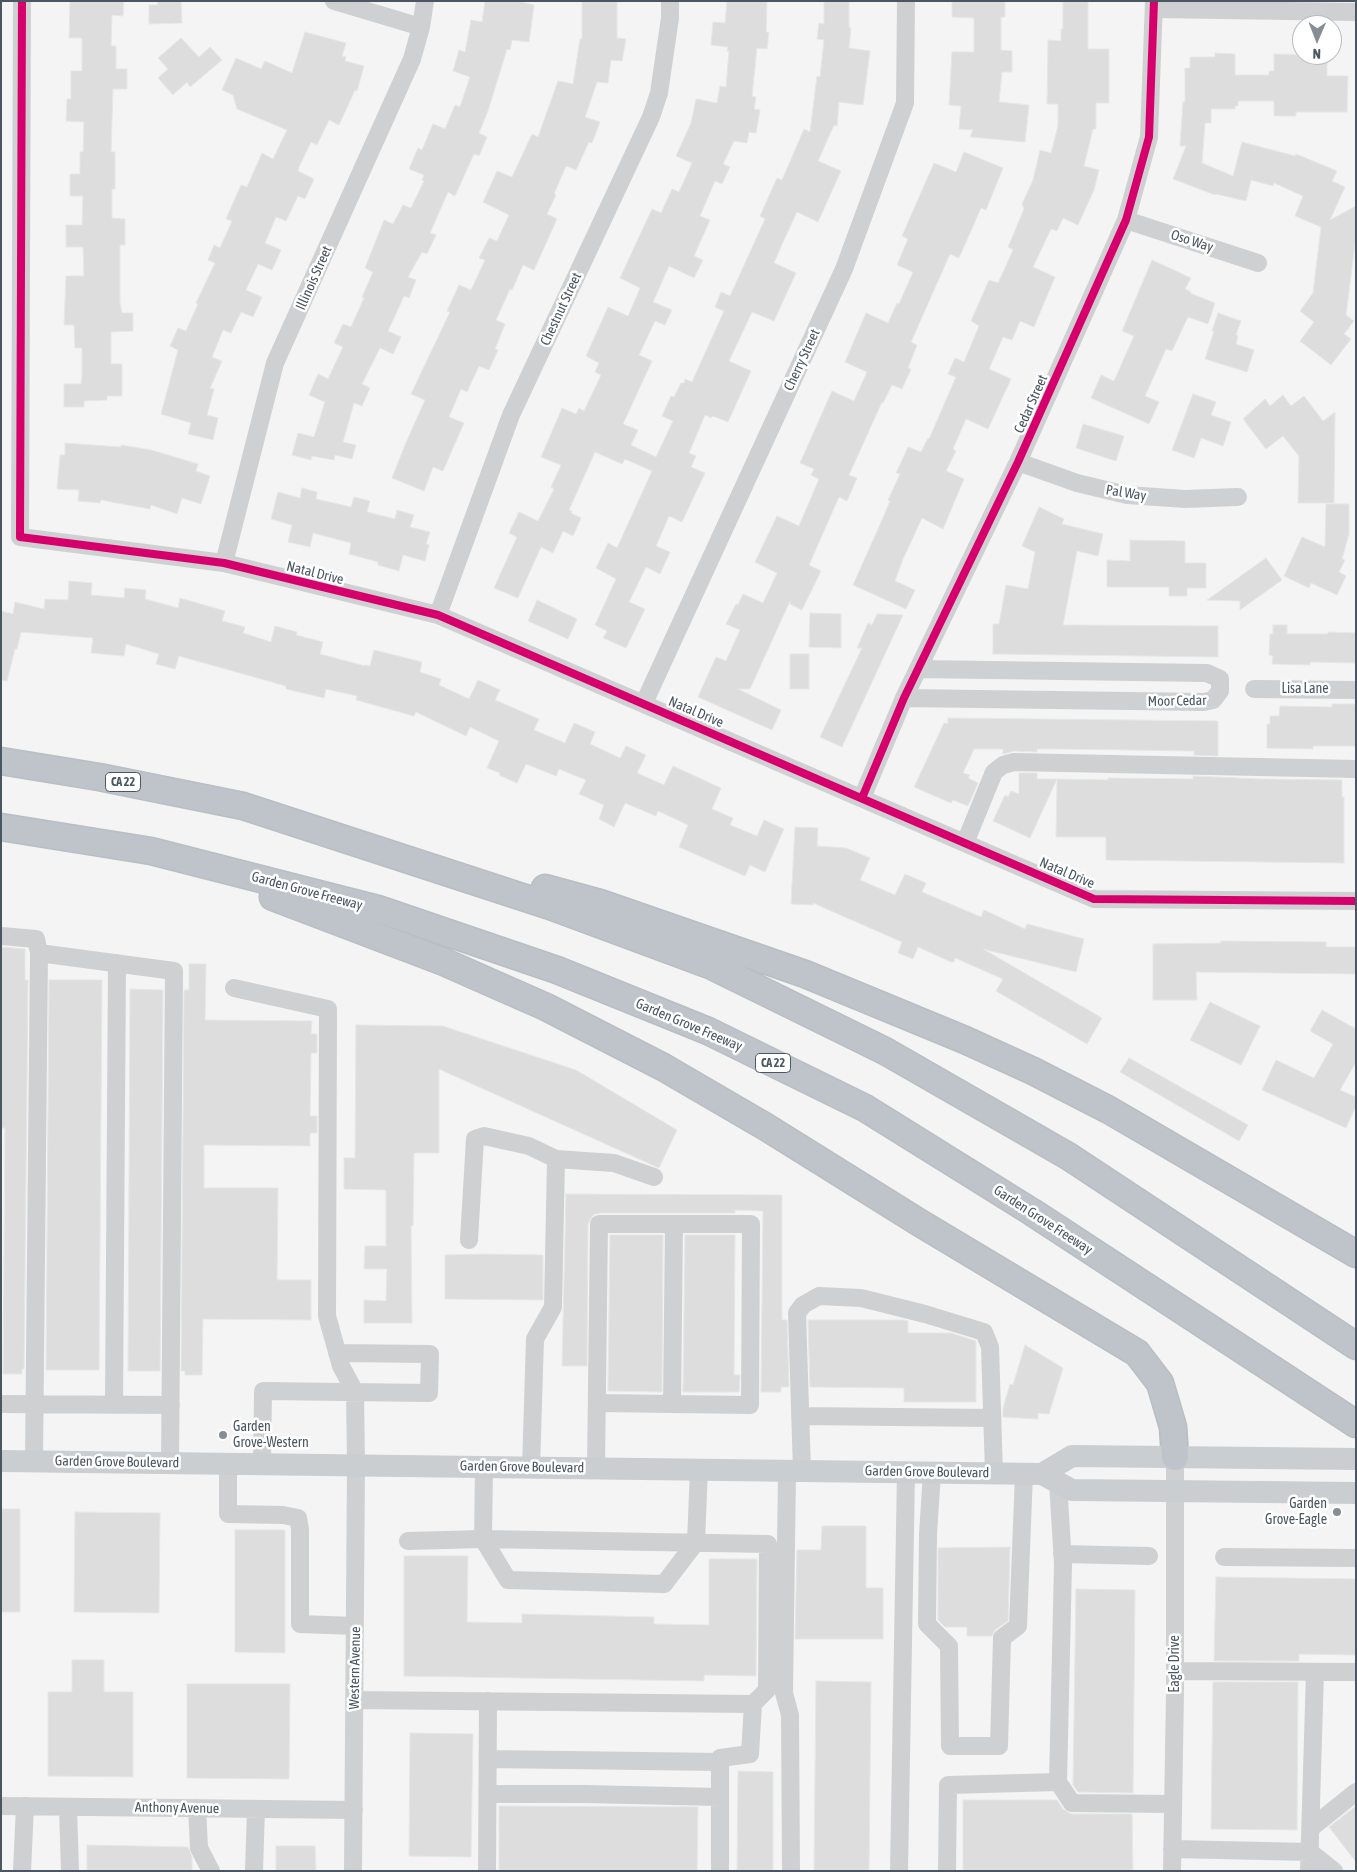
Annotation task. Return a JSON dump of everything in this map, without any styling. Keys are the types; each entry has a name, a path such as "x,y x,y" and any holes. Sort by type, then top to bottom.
{"highway":[{"name":"CA 22","path":"1,761 98,777 243,806 550,906 712,966 885,1051 1068,1156 1356,1346"},
{"path":"243,806 600,903 805,974 956,1036 1033,1071 1109,1110 1356,1254"},
{"name":"Garden Grove Freeway","path":"1,826 151,850 378,909 557,970 708,1031 865,1108 1032,1212 1356,1424"},
{"path":"151,850 444,962 546,1007 662,1067 766,1127 1137,1353 1160,1383 1173,1427 1175,1457"}],"main road":[{"path":"1041,1476 1072,1456 1356,1459"},
{"name":"Garden Grove Boulevard","path":"1,1460 994,1473 1041,1476 1072,1490 1356,1492"}],"street":[{"name":"Natal Drive","path":"22,1 20,537 224,563 438,615 1094,899 1356,902"},
{"path":"334,1 421,27"},
{"name":"Illinois Street","path":"224,563 275,363 412,59 421,27 425,1"},
{"name":"Chestnut Street","path":"438,615 511,415 651,117 659,92 670,18 670,1"},
{"name":"Cherry Street","path":"644,703 844,269 905,103 906,1"},
{"path":"1154,5 1356,12"},
{"name":"Cedar Street","path":"862,798 904,698 1018,462 1126,220 1149,138 1154,5"},
{"name":"Oso Way","path":"1126,220 1258,263"},
{"name":"Pal Way","path":"1018,462 1077,483 1127,495 1185,499 1238,497"},
{"name":"Moor Cedar","path":"904,698 1204,702 1213,700 1220,691 1220,679 1207,672 918,669"},
{"name":"Lisa Lane","path":"1254,689 1356,690"},
{"path":"965,842 994,772 1003,765 1014,762 1356,769"},
{"path":"1,936 36,938 39,953 34,1461"},
{"path":"39,953 174,970 170,1463"},
{"path":"114,1405 117,963"},
{"path":"234,988 328,1009 327,1316 341,1366 354,1392"},
{"path":"469,1240 475,1139 484,1136 529,1146 556,1159 614,1163 654,1177"},
{"path":"531,1468 535,1339 553,1307 556,1159"},
{"path":"596,1468 599,1224 751,1224 750,1405 597,1403"},
{"path":"672,1404 674,1224"},
{"path":"791,1871 790,1716 784,1693 794,1471 800,1416 797,1313 803,1305 819,1296 861,1298 925,1314 984,1332 990,1347 994,1473"},
{"path":"262,1464 263,1392 429,1394 430,1354 337,1353"},
{"name":"Western Avenue","path":"353,1871 356,1465 354,1392"},
{"path":"1,1404 171,1405"},
{"path":"800,1416 992,1418"},
{"name":"Eagle Drive","path":"1172,1871 1175,1671 1175,1457"},
{"path":"228,1463 228,1514 298,1518 300,1529 300,1624 355,1626"},
{"path":"484,1467 483,1539 508,1580 655,1584 664,1584 696,1542 699,1469"},
{"path":"899,1871 906,1472"},
{"path":"932,1472 928,1534 927,1624 949,1646 950,1746 999,1746 1002,1638 1018,1626 1041,1476"},
{"path":"1041,1476 1062,1554 1058,1782 1072,1803 1173,1804"},
{"path":"408,1541 483,1539 768,1544 767,1690 753,1704 750,1754 720,1758 720,1871"},
{"path":"1062,1554 1149,1556"},
{"path":"1224,1557 1356,1558"},
{"path":"1175,1671 1356,1672"},
{"path":"1310,1871 1315,1672"},
{"path":"355,1700 753,1704"},
{"path":"488,1701 488,1871"},
{"path":"488,1759 720,1762"},
{"path":"947,1871 948,1784 1058,1782"},
{"path":"1311,1828 1356,1792"},
{"path":"488,1794 720,1797"},
{"name":"Anthony Avenue","path":"1,1806 354,1810"},
{"path":"22,1871 25,1806"},
{"path":"68,1807 70,1871"},
{"path":"197,1808 199,1848 211,1871"},
{"path":"254,1871 256,1809"},
{"path":"1172,1849 1310,1852 1334,1871"}],"building":[{"path":"70,1 124,1 123,16 112,15 111,46 116,46 116,69 127,69 127,89 113,89 111,152 115,152 115,189 112,189 112,218 125,219 125,245 120,245 120,303 122,313 133,313 133,331 111,332 111,364 122,364 122,396 107,396 107,400 84,401 84,407 64,407 64,384 81,384 82,376 82,348 75,348 74,325 64,325 66,276 84,276 83,247 66,247 66,225 82,225 83,196 70,196 70,174 80,174 80,152 83,152 84,122 66,121 67,99 71,99 71,71 82,71 82,38 69,38"},
{"path":"157,1 181,1 182,23 149,24 149,5 158,5"},
{"path":"485,1 517,1 534,5 529,42 512,40 510,50 507,49 488,111 479,133 487,137 479,156 474,154 455,196 448,192 430,233 436,235 427,254 422,252 408,277 416,280 409,298 404,296 388,331 401,337 393,354 380,348 362,384 370,388 362,406 354,403 343,442 356,445 352,459 335,455 334,460 312,456 311,460 292,455 298,433 314,437 325,402 309,395 318,374 328,379 343,347 334,343 343,324 351,327 364,298 362,297 373,272 365,268 384,220 393,224 403,205 411,208 424,181 422,180 424,175 409,169 418,148 422,150 433,124 445,129 455,105 460,107 470,77 453,71 459,50 465,52 471,20 482,22"},
{"path":"582,1 617,1 617,38 626,39 622,61 611,60 608,83 597,82 585,117 600,122 592,143 589,142 576,170 566,166 547,214 557,219 534,270 523,265 496,320 505,324 495,349 498,350 489,370 479,366 467,392 461,389 449,417 464,423 443,471 433,467 424,491 392,478 425,400 411,394 450,312 447,311 459,285 471,290 485,260 479,258 489,238 497,241 509,215 483,202 497,171 512,177 532,134 538,137 558,81 573,84 580,39 582,39"},
{"path":"727,1 767,1 766,32 769,32 767,49 757,48 752,96 756,97 754,109 760,110 756,133 749,132 747,143 734,141 723,164 730,167 722,184 715,181 700,216 710,220 694,256 703,260 694,278 669,266 653,302 672,310 665,325 655,321 639,355 652,361 623,424 638,430 631,445 656,457 673,421 662,416 671,396 674,397 685,379 692,382 724,311 715,307 721,292 730,296 765,219 760,216 777,178 782,180 804,129 810,132 817,76 820,77 824,40 817,39 819,23 824,24 824,1 849,1 849,27 851,28 849,48 870,51 863,105 839,102 837,126 834,125 818,161 841,171 818,222 797,212 783,242 774,263 796,273 774,321 752,312 729,361 751,371 728,422 705,415 689,453 696,456 691,467 705,473 682,522 669,516 656,546 670,552 660,574 646,567 629,602 645,609 626,648 603,638 607,631 595,625 616,579 596,568 608,543 617,548 652,471 625,459 622,464 595,452 569,510 581,518 573,536 563,531 553,553 541,547 518,598 494,588 517,537 509,533 519,512 538,521 554,489 551,487 561,465 541,457 562,408 576,414 579,408 584,411 601,375 595,372 599,363 586,356 608,307 628,316 640,288 620,278 638,239 652,209 661,213 672,189 679,192 692,163 676,156 691,123 696,99 717,103 720,86 726,87 728,47 711,45 713,22 725,23"},
{"path":"952,1 1005,1 1005,17 1001,17 1001,50 1012,51 1012,72 1002,72 999,102 1029,105 1025,142 970,137 973,130 959,129 961,106 949,105 952,52 974,52 974,18 952,17"},
{"path":"1063,1 1088,1 1088,49 1109,49 1109,103 1096,103 1096,129 1093,129 1084,166 1099,170 1094,190 1078,225 1063,218 1057,231 1051,229 1033,267 1055,277 1034,327 1020,321 1012,340 1003,337 989,369 1011,379 988,429 966,419 953,449 956,451 946,471 964,479 943,529 922,518 903,559 895,581 915,590 906,609 853,585 890,501 888,500 900,474 896,473 908,447 921,452 929,439 956,377 948,374 955,358 964,362 979,326 971,321 989,280 998,283 1013,250 1008,247 1024,209 1022,204 1033,180 1040,150 1051,153 1058,126 1058,104 1047,104 1048,40 1061,41"},
{"path":"305,32 346,43 342,56 346,57 345,61 364,66 357,91 355,90 339,125 329,120 317,145 311,142 299,167 298,171 314,179 305,199 298,196 286,221 276,217 265,243 281,250 272,270 258,264 246,290 262,297 253,317 241,312 231,333 223,330 212,357 222,361 210,388 214,389 207,415 218,418 213,440 188,434 191,423 161,414 178,350 170,346 178,328 186,331 198,304 196,303 215,263 208,260 214,245 220,248 232,221 226,219 241,185 247,187 262,153 273,159 287,130 237,109 233,95 222,90 236,58 261,69 265,61 292,73"},
{"path":"181,38 199,57 210,47 222,60 190,87 187,82 173,95 158,78 168,69 158,58"},
{"path":"1215,53 1235,54 1235,75 1269,75 1269,71 1274,71 1274,54 1292,54 1292,65 1327,65 1327,76 1348,76 1347,112 1296,112 1296,116 1274,116 1274,101 1238,101 1238,106 1235,106 1235,109 1211,109 1211,123 1205,123 1202,163 1233,176 1242,142 1295,156 1296,154 1337,171 1332,181 1345,187 1330,220 1356,206 1356,236 1346,315 1354,321 1344,334 1351,339 1331,365 1300,341 1314,322 1300,311 1313,293 1321,227 1295,216 1303,196 1274,183 1273,186 1251,180 1246,201 1215,195 1173,179 1186,146 1180,146 1183,102 1185,102 1185,68 1190,68 1190,57 1215,57"},
{"path":"964,152 1003,168 986,210 981,208 959,258 950,254 911,342 917,345 908,368 911,369 902,389 892,385 882,402 849,475 857,478 847,501 839,497 809,565 821,571 802,610 790,604 790,601 750,689 738,689 781,710 772,730 698,697 716,657 726,661 740,630 726,624 736,604 738,605 743,594 763,603 777,573 755,562 777,516 799,526 819,479 811,475 814,469 800,463 832,391 854,401 867,372 845,362 866,313 888,323 897,303 899,304 913,272 897,265 908,239 902,236 934,163 956,172"},
{"path":"1152,260 1191,278 1185,289 1190,293 1215,303 1208,324 1188,317 1172,351 1166,349 1145,396 1159,402 1149,424 1091,398 1101,375 1114,381 1134,336 1122,331"},
{"path":"1218,313 1241,321 1236,335 1238,336 1236,344 1254,350 1247,372 1205,359"},
{"path":"1193,394 1216,402 1211,415 1231,422 1223,446 1201,438 1194,458 1172,450"},
{"path":"1283,395 1291,406 1304,396 1323,421 1335,412 1334,503 1298,503 1299,456 1283,436 1266,449 1243,419 1265,399 1270,406"},
{"path":"1083,424 1124,436 1116,461 1076,448"},
{"path":"65,443 121,447 121,445 151,450 198,464 196,471 210,476 201,504 182,498 177,514 151,505 150,509 101,500 100,503 78,501 79,490 57,489 60,455 65,455"},
{"path":"302,488 317,492 316,499 351,507 354,497 370,501 367,512 395,519 397,510 414,515 410,527 430,532 426,544 429,545 425,561 403,555 399,571 378,565 378,562 349,554 351,543 313,533 310,547 288,542 292,525 271,519 278,492 300,498"},
{"path":"1326,504 1349,504 1349,534 1342,559 1345,560 1339,572 1346,576 1337,595 1311,583 1309,588 1284,576 1302,537 1325,547"},
{"path":"1039,507 1064,519 1062,524 1103,534 1098,556 1077,551 1063,625 1218,626 1218,657 993,654 993,624 999,624 1006,585 1028,589 1035,552 1022,546"},
{"path":"1130,540 1185,541 1185,563 1206,563 1206,588 1187,588 1187,596 1169,596 1169,587 1107,587 1107,560 1130,561"},
{"path":"1266,558 1282,580 1240,610 1240,601 1207,600"},
{"path":"69,581 92,583 91,595 124,598 125,588 146,590 145,599 178,608 180,598 225,611 222,621 245,627 243,633 271,642 275,626 297,632 296,635 323,642 320,654 365,666 370,666 374,650 422,662 420,672 441,679 439,685 469,699 478,680 500,690 495,700 539,719 534,730 565,743 574,723 595,732 590,744 620,758 626,746 646,755 637,773 664,785 673,766 721,788 712,809 733,818 730,825 757,836 764,820 784,829 765,872 750,865 745,876 679,847 688,825 658,811 656,816 625,803 614,827 599,819 604,805 579,794 586,780 559,769 556,776 526,764 517,783 499,775 500,773 487,768 499,741 470,727 466,736 416,712 414,716 356,700 357,696 326,689 324,698 286,689 286,686 179,656 175,669 156,664 159,654 126,644 124,656 91,653 93,638 21,632 7,681 1,680 1,611 13,614 15,602 44,609 45,599 68,600"},
{"path":"537,600 577,619 568,639 528,621"},
{"path":"810,613 841,614 841,648 809,647"},
{"path":"877,614 903,615 842,747 820,737 862,648 857,648 868,623 872,625"},
{"path":"1273,625 1287,625 1287,634 1356,633 1356,663 1310,662 1310,665 1272,664 1273,656 1269,655 1270,634 1273,634"},
{"path":"790,654 809,654 809,689 790,689"},
{"path":"1332,704 1356,704 1356,746 1313,746 1313,749 1267,748 1267,724 1270,724 1270,716 1279,716 1280,706 1332,707"},
{"path":"948,718 1218,721 1218,756 1194,755 1194,751 1037,749 1037,752 1014,751 1003,754 1003,749 974,749 963,773 970,775 968,778 978,783 968,806 953,800 951,803 914,787 944,723 948,724"},
{"path":"1019,773 1037,773 1037,779 1057,779 1030,838 993,821 1005,795 1008,797 1011,791 1019,794"},
{"path":"1193,776 1342,780 1342,797 1344,797 1344,863 1106,860 1106,837 1056,837 1057,779 1193,779"},
{"path":"795,827 818,828 817,846 846,848 870,858 860,880 895,895 905,874 926,883 922,892 981,917 984,910 1025,929 1027,924 1084,939 1076,972 983,949 1102,1018 1087,1044 996,991 1003,979 955,958 954,962 951,962 918,947 913,959 898,953 902,942 813,903 813,905 791,904"},
{"path":"1221,941 1326,942 1326,947 1356,947 1356,974 1196,972 1197,1000 1153,1000 1153,944 1221,943"},
{"path":"1,947 25,949 25,980 28,980 24,1369 22,1369 22,1374 3,1374 5,1128 1,1128"},
{"path":"189,964 206,964 205,1020 312,1021 311,1034 317,1034 317,1053 311,1053 310,1116 317,1116 317,1133 310,1133 310,1146 204,1145 204,1188 278,1188 277,1280 311,1280 311,1320 203,1319 202,1375 185,1375 185,1371 181,1371 184,990 189,990"},
{"path":"49,980 102,980 99,1370 46,1370"},
{"path":"130,989 163,990 160,1371 128,1371"},
{"path":"1210,1002 1260,1026 1241,1065 1190,1040"},
{"path":"1322,1010 1356,1029 1356,1062 1340,1090 1356,1097 1356,1106 1346,1128 1262,1090 1276,1060 1314,1078 1333,1044 1310,1031"},
{"path":"356,1025 443,1026 576,1070 677,1130 659,1168 439,1069 439,1153 414,1153 413,1226 411,1226 412,1323 364,1323 364,1300 386,1301 387,1269 364,1269 365,1246 386,1246 386,1190 344,1189 344,1158 355,1158"},
{"path":"1129,1058 1248,1125 1239,1141 1120,1072"},
{"path":"566,1194 782,1195 782,1320 787,1320 789,1387 781,1387 781,1392 761,1392 763,1211 735,1210 735,1213 599,1213 593,1215 588,1224 587,1366 562,1366"},
{"path":"610,1235 663,1235 662,1392 608,1391"},
{"path":"685,1235 735,1235 734,1375 740,1375 739,1392 683,1392"},
{"path":"445,1255 543,1255 543,1300 445,1299"},
{"path":"808,1320 904,1320 908,1321 908,1333 951,1333 976,1341 976,1402 904,1402 904,1388 810,1387"},
{"path":"1025,1345 1063,1368 1049,1414 1038,1413 1038,1419 1003,1417 1003,1408 1010,1384 1013,1385"},
{"path":"1,1509 20,1509 20,1612 1,1612"},
{"path":"75,1512 160,1513 159,1613 74,1612"},
{"path":"822,1526 866,1526 866,1588 883,1588 883,1639 795,1639 797,1550 821,1550"},
{"path":"235,1530 285,1530 285,1653 235,1652"},
{"path":"1010,1547 1008,1621 995,1630 992,1636 967,1636 967,1627 945,1627 938,1620 938,1548"},
{"path":"404,1556 468,1556 467,1622 522,1623 522,1614 654,1617 654,1624 709,1625 709,1559 757,1559 756,1676 704,1675 704,1681 404,1676"},
{"path":"1216,1577 1356,1579 1356,1655 1299,1654 1299,1661 1214,1661"},
{"path":"1076,1589 1135,1590 1133,1793 1078,1792 1073,1785"},
{"path":"72,1660 104,1660 104,1692 133,1692 133,1777 48,1776 48,1692 72,1692"},
{"path":"816,1681 871,1682 869,1871 814,1871"},
{"path":"1213,1682 1298,1682 1297,1830 1211,1829"},
{"path":"187,1684 290,1684 289,1779 187,1778"},
{"path":"410,1733 473,1734 471,1857 409,1856"},
{"path":"738,1771 773,1772 773,1871 737,1871"},
{"path":"963,1800 1057,1800 1063,1809 1071,1814 1132,1814 1133,1871 963,1871"},
{"path":"499,1806 698,1807 697,1871 499,1871"},
{"path":"1356,1806 1356,1862 1329,1827"},
{"path":"87,1845 188,1847 192,1857 192,1871 87,1871"},
{"path":"276,1846 315,1846 316,1871 276,1871"}],"cycle path":[{"path":"22,1 20,537 224,563 438,615 1094,899 1356,901"},
{"path":"862,798 904,698 1018,462 1126,220 1149,137 1154,1"}],"place":[{"name":"Garden Grove-Western","path":"223,1435"},
{"name":"Garden Grove-Eagle","path":"1337,1512"}]}
